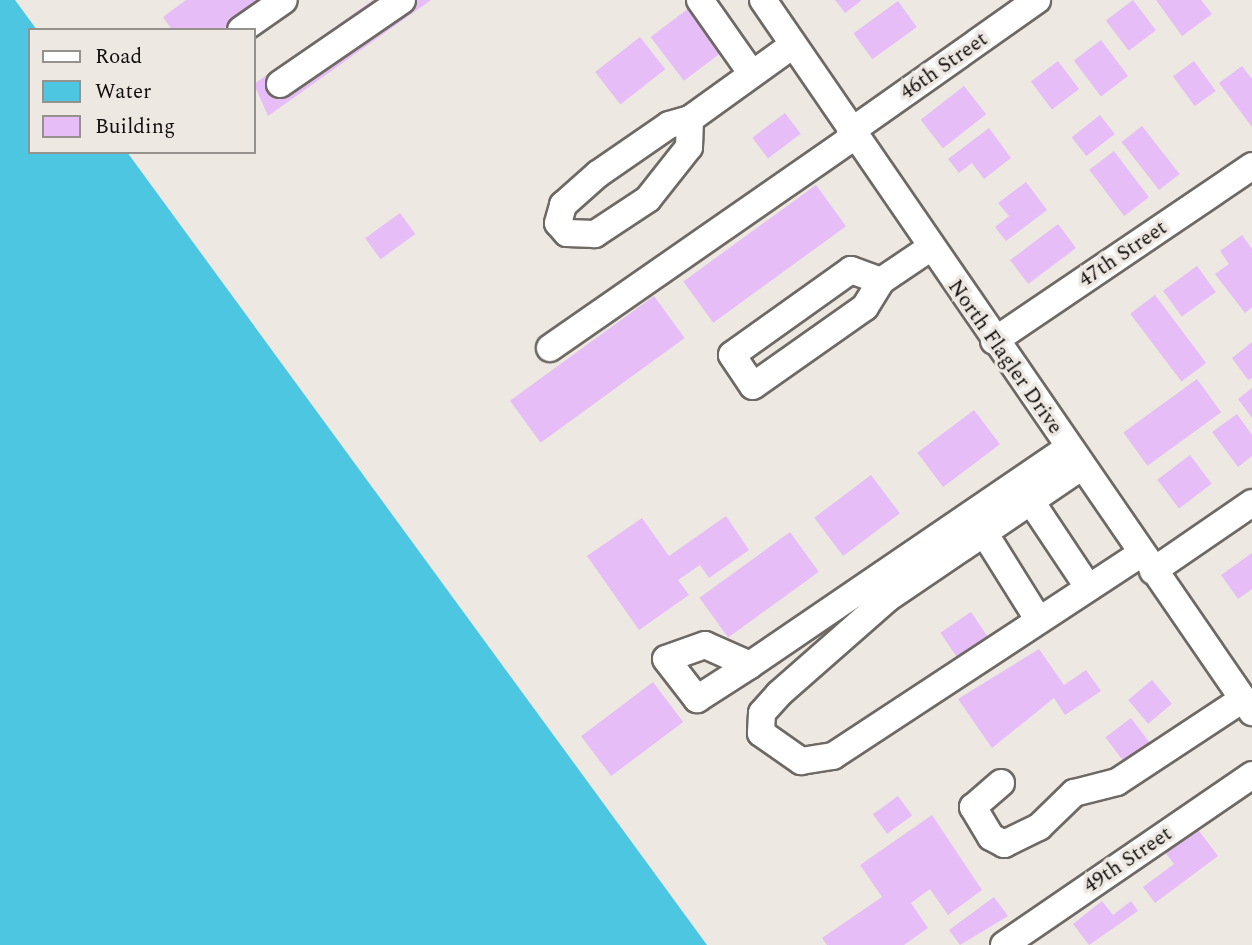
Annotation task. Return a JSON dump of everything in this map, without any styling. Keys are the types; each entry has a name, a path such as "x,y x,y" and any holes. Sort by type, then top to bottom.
{"street":[{"path":"244,28 284,0"},
{"path":"280,84 402,0"},
{"path":"700,0 752,74"},
{"name":"North Flagler Drive","path":"763,0 852,135 1247,705"},
{"name":"46th Street","path":"551,348 1037,0"},
{"path":"690,119 689,147 648,199 595,234 567,233 558,223 563,205 598,174 668,125 690,119 793,45"},
{"name":"47th Street","path":"994,341 1252,166"},
{"path":"881,281 851,270 732,355 753,386 866,307 881,281 930,248"},
{"path":"1074,457 1030,500 887,599 779,694 762,713 761,733 801,761 833,756 1088,587 1147,563 1252,503"},
{"path":"750,665 1074,457"},
{"path":"1030,500 1088,587"},
{"path":"984,531 1038,619"},
{"path":"1001,783 973,807 991,837 1003,844 1040,827 1074,793 1117,782 1247,705"},
{"name":"49th Street","path":"1004,945 1252,775"}],"water":[{"path":"0,0 15,0 36,28 28,28 28,154 128,154 707,945 0,945"}],"building":[{"path":"186,0 262,0 225,28 171,28 163,17"},
{"path":"373,0 431,0 268,116 256,83"},
{"path":"835,0 862,0 845,13"},
{"path":"1133,0 1156,30 1129,51 1106,20"},
{"path":"1156,0 1201,0 1212,14 1182,36"},
{"path":"898,1 917,27 872,59 854,33"},
{"path":"693,5 726,49 684,81 651,37"},
{"path":"640,37 665,69 620,104 595,72"},
{"path":"1101,40 1128,76 1101,96 1074,60"},
{"path":"1058,61 1079,89 1052,109 1031,81"},
{"path":"1194,61 1216,91 1195,106 1173,76"},
{"path":"1242,66 1252,79 1252,127 1219,83"},
{"path":"964,86 986,114 943,148 921,120"},
{"path":"785,113 801,134 768,158 752,138"},
{"path":"1100,115 1115,134 1086,156 1072,137"},
{"path":"1142,126 1180,174 1159,190 1122,142"},
{"path":"989,128 1011,158 984,179 972,163 959,173 948,159"},
{"path":"1114,151 1149,197 1124,216 1089,170"},
{"path":"1026,182 1047,210 1006,241 995,227 1009,216 998,203"},
{"path":"816,185 846,226 713,323 683,281"},
{"path":"400,213 415,234 380,259 365,238"},
{"path":"1058,224 1076,248 1028,284 1010,260"},
{"path":"1242,235 1252,249 1252,307 1245,313 1215,274 1229,264 1220,251"},
{"path":"1197,266 1216,292 1182,317 1163,291"},
{"path":"1155,295 1206,363 1181,382 1130,314"},
{"path":"654,296 685,338 541,443 510,401"},
{"path":"1252,342 1252,378 1248,380 1232,358"},
{"path":"1197,379 1221,412 1147,466 1123,432"},
{"path":"1252,388 1252,418 1238,399"},
{"path":"974,410 1000,444 943,487 917,453"},
{"path":"1237,414 1252,435 1252,456 1238,467 1212,432"},
{"path":"1190,455 1212,484 1179,508 1157,480"},
{"path":"871,475 900,513 843,556 814,518"},
{"path":"726,516 749,550 709,578 700,565 678,580 689,595 639,630 587,556 642,518 669,556"},
{"path":"790,532 819,572 728,637 699,598"},
{"path":"1252,553 1252,589 1238,599 1221,575"},
{"path":"971,612 992,643 961,663 940,633"},
{"path":"1039,649 1064,685 1086,670 1101,691 1065,715 1054,698 992,748 958,699"},
{"path":"1152,680 1172,704 1148,724 1128,700"},
{"path":"653,682 683,722 611,776 581,736"},
{"path":"1131,718 1152,746 1127,765 1105,737"},
{"path":"898,796 912,815 887,834 873,814"},
{"path":"932,815 982,890 948,915 930,889 911,903 928,928 904,945 827,945 822,938 882,897 860,865"},
{"path":"1196,827 1218,856 1155,903 1143,887 1174,864 1164,851"},
{"path":"994,897 1008,916 960,945 949,930"},
{"path":"1102,901 1113,915 1131,901 1138,911 1089,945 1073,924"}]}
